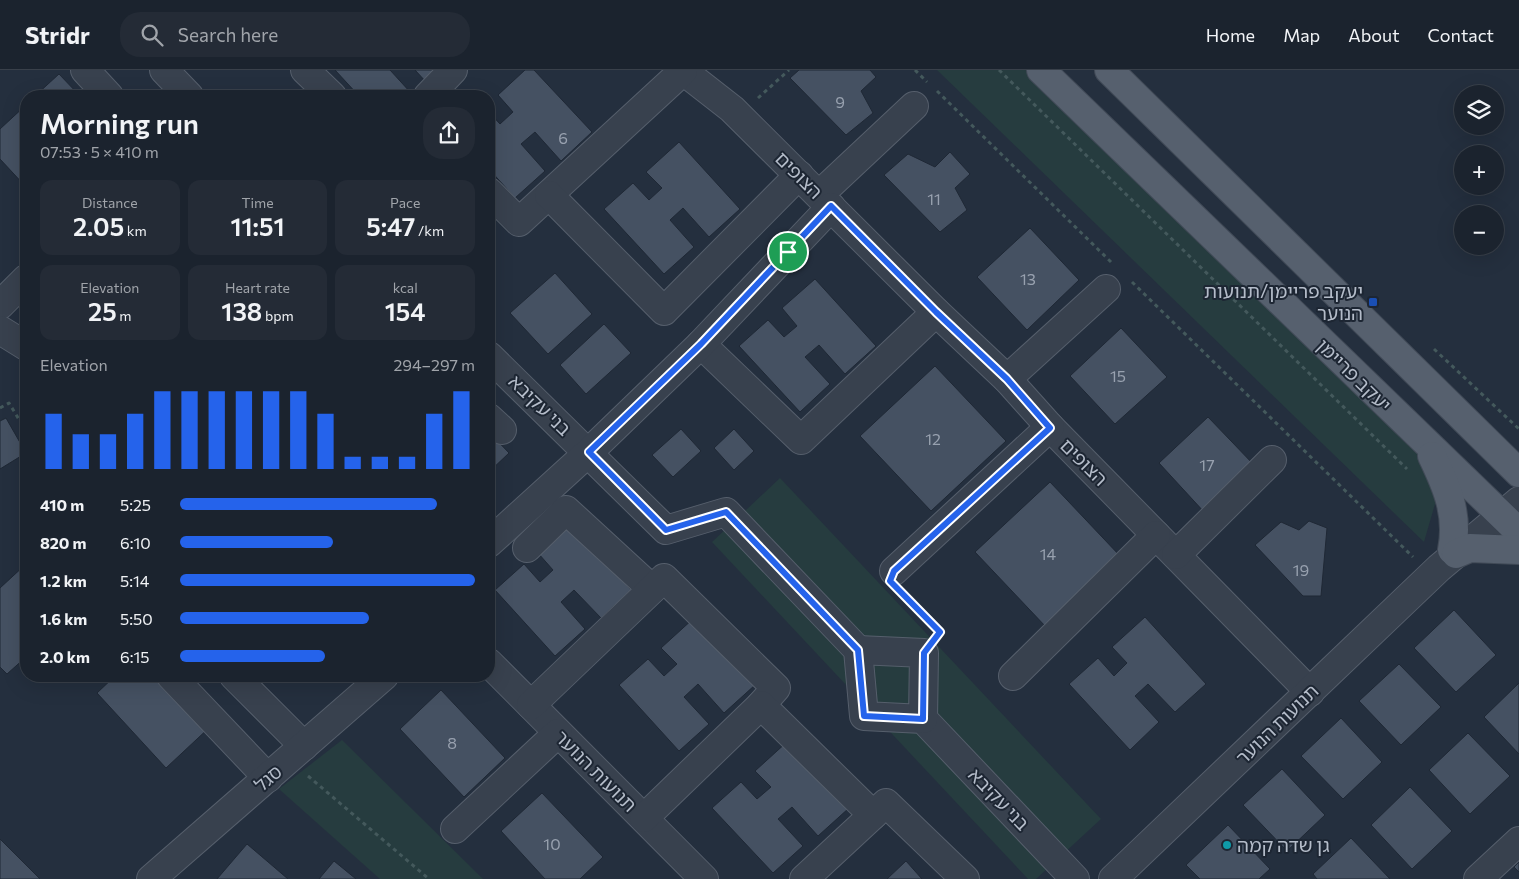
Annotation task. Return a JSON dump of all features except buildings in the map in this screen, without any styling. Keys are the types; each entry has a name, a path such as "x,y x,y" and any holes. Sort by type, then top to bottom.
{"main road":[{"name":"יעקב פריימן","path":"1041,70 1428,445 1508,514"},
{"path":"1109,70 1519,473"},
{"path":"1428,445 1452,507 1455,533 1445,562"},
{"path":"1445,562 1470,548 1519,550"}],"street":[{"path":"85,70 103,90"},
{"path":"164,70 183,90"},
{"path":"305,70 326,90"},
{"path":"434,90 453,70"},
{"path":"495,198 519,222 682,70"},
{"name":"הצופים","path":"682,70 739,116 936,312 1007,379 1050,428 1310,692"},
{"path":"495,538 589,452 701,344 825,201 914,106"},
{"path":"549,195 664,311 799,175"},
{"path":"1007,379 1117,278"},
{"path":"0,305 20,285"},
{"path":"701,344 801,440 936,312"},
{"path":"0,330 20,342"},
{"name":"בני עקיבא","path":"495,362 589,452 666,530 726,512 858,650"},
{"path":"894,571 1050,428"},
{"path":"1176,555 1272,460"},
{"name":"תנועות הנוער","path":"1126,875 1310,692 1445,562 1508,514 1519,488"},
{"path":"527,548 566,510 652,589"},
{"path":"1013,676 1156,535"},
{"path":"531,705 664,578 776,688 761,705 644,818"},
{"path":"858,650 924,653 923,719 864,716 858,650"},
{"name":"תנועות הנוער","path":"495,669 704,879"},
{"path":"176,682 268,778"},
{"path":"239,682 297,753"},
{"name":"סגל","path":"151,879 377,682"},
{"path":"761,705 873,815"},
{"name":"בני עקיבא","path":"923,719 1075,879"},
{"path":"455,829 558,733"},
{"path":"804,879 886,803 965,879"},
{"path":"1478,879 1519,841"}],"path":[{"path":"739,116 789,70"},
{"path":"915,70 1117,278 1445,562"},
{"path":"999,70 1408,470"},
{"path":"0,408 9,403 20,421"},
{"path":"894,571 890,581 940,632 924,653"},
{"path":"297,753 429,879"}],"green space":[{"path":"937,70 1041,70 1407,427 1437,497 1424,542"},
{"path":"780,478 1101,819 1036,879 1028,879 712,542"},
{"path":"342,740 483,879 380,879 279,789"}],"place":[{"name":"יעקב פריימן/תנועות הנוער","path":"1373,302"},
{"name":"גן שדה קמה","path":"1227,845"}],"route":[{"path":"831,206 936,312 1007,379 1050,428 894,571 890,581 940,632 924,653 923,719 864,716 858,650 726,512 666,530 589,452 701,344 788,252 831,206"}]}
